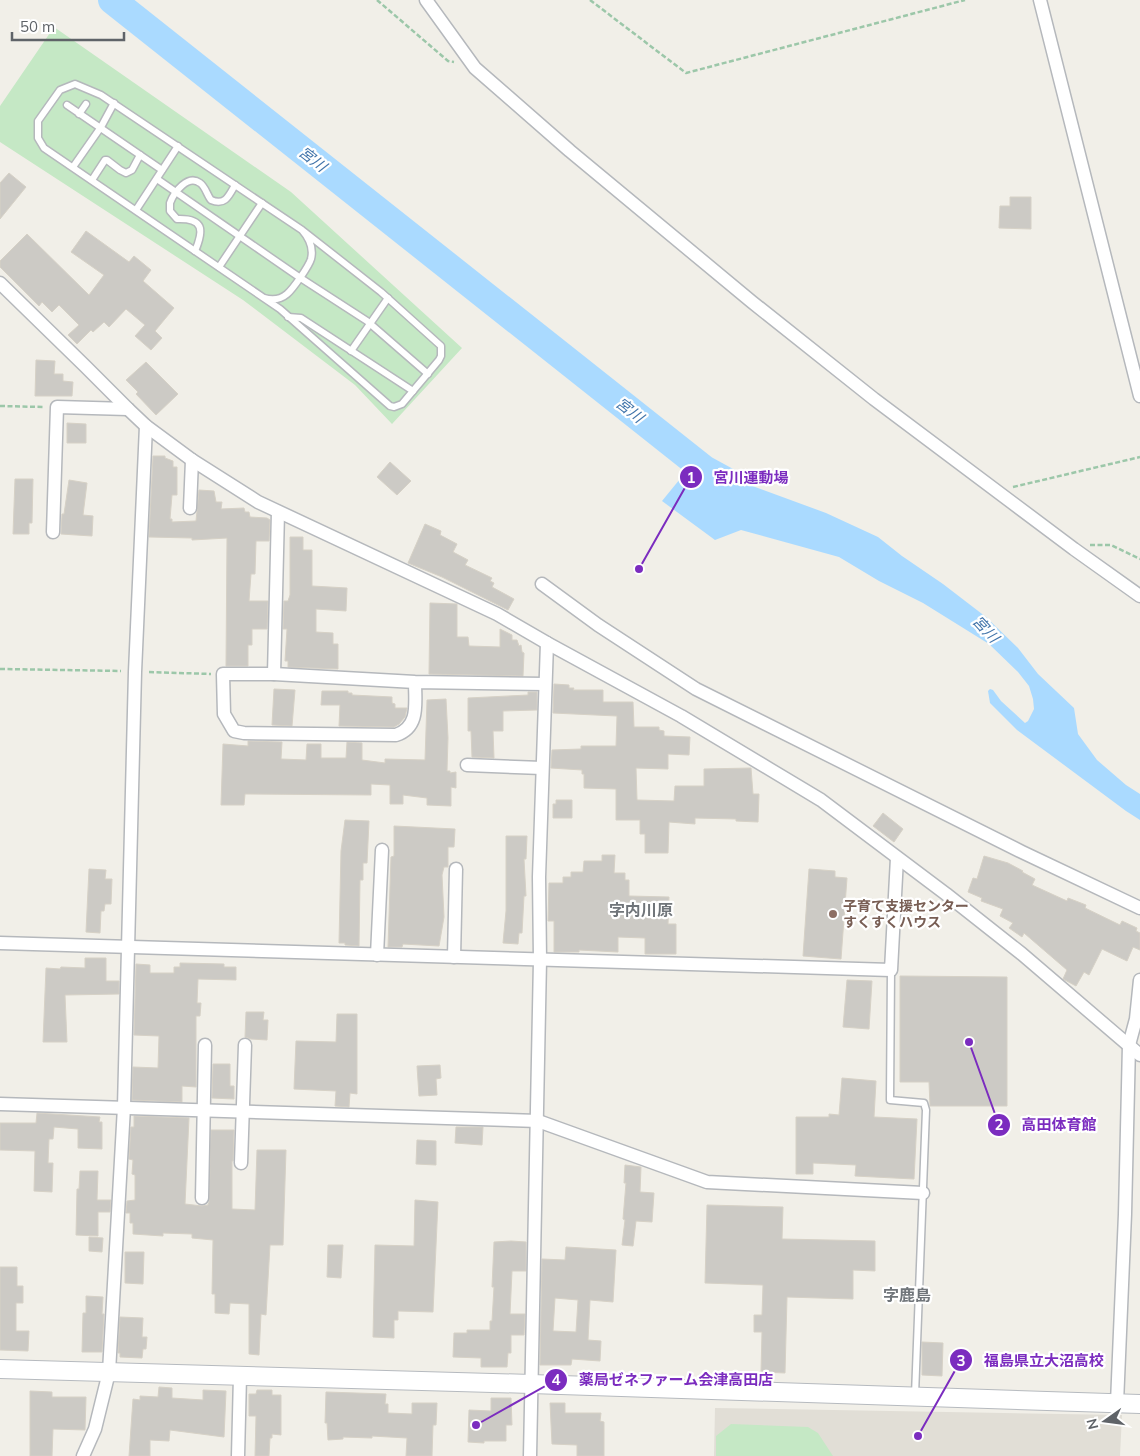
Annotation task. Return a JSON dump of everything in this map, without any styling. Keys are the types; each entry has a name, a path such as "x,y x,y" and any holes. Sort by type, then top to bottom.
{"street":[{"path":"426,0 475,68 570,152 752,302 874,399 1005,498 1140,596"},
{"path":"1040,0 1140,396"},
{"path":"0,284 128,410 146,426 192,460 258,502 497,614 681,716 783,776 821,800 946,894 1022,954 1140,1055"},
{"path":"54,532 57,408 128,410"},
{"path":"83,1456 95,1429 109,1372 124,1107 135,672 146,426"},
{"path":"190,508 192,460"},
{"path":"274,674 278,512"},
{"path":"542,584 598,625 696,689 1022,852 1140,908"},
{"path":"530,1456 538,1121 539,877 547,643"},
{"path":"415,682 413,723 408,730 396,735 244,733 234,731 224,714 223,674 274,674 415,682 545,684"},
{"path":"467,765 542,768"},
{"path":"377,955 382,850"},
{"path":"0,943 892,970 897,858"},
{"path":"454,957 456,869"},
{"path":"1117,1403 1125,1214 1129,1045 1136,1019 1140,980"},
{"path":"202,1198 205,1045"},
{"path":"241,1163 245,1045"},
{"path":"0,1104 538,1121 707,1182 923,1193"},
{"path":"0,1369 1140,1404"},
{"path":"238,1456 240,1376"}],"lane":[{"path":"75,84 102,95 114,103 302,230 388,298 441,346 441,356 402,404 394,407 390,406 264,298 44,148 38,138 38,121 60,90 75,84"},
{"path":"73,167 101,127 114,103"},
{"path":"79,114 86,104"},
{"path":"67,105 162,170"},
{"path":"136,210 178,146"},
{"path":"92,180 105,160 126,173 132,170 140,155"},
{"path":"157,179 370,324 428,374"},
{"path":"195,251 202,229 198,223 191,219 178,218 170,211 170,203 176,192 186,182 192,180 199,181 204,186 211,200 217,203 222,202 229,196 235,185"},
{"path":"219,267 262,203"},
{"path":"264,298 278,298 286,295 311,259 310,240 302,230"},
{"path":"351,351 388,298"},
{"path":"288,317 301,318 413,391"},
{"path":"892,970 890,1100 924,1103 926,1110 915,1396"}],"path":[{"path":"377,0 448,61 475,68"},
{"path":"590,0 686,73 965,0"},
{"path":"0,406 57,408"},
{"path":"1005,498 1013,486 1140,457"},
{"path":"1074,549 1094,544 1110,545 1140,559"},
{"path":"0,669 223,674"}],"shaded area":[{"path":"715,1408 1122,1415 1120,1456 714,1456"}],"green space":[{"path":"54,27 291,192 462,348 392,424 355,385 243,300 0,142 0,106"},
{"path":"731,1424 808,1427 818,1433 833,1456 716,1456 716,1436"}],"water":[{"path":"702,452 717,470 728,477 826,513 878,537 986,617 1018,648 1038,674 1074,708 1078,734 1097,760 1126,785 1140,794 1140,820 1017,730 990,703 988,691 990,689 1025,723 1034,709 1029,686 1018,672 989,644 923,603 879,581 839,557 741,530 715,540 662,501"}],"building":[{"path":"9,173 26,187 0,219 0,183"},
{"path":"1010,197 1031,197 1031,229 999,228 1000,206 1010,206"},
{"path":"86,231 129,262 134,256 151,270 143,281 174,308 155,331 162,338 151,350 135,336 145,325 126,309 109,327 104,322 93,332 91,330 77,344 68,335 79,325 59,305 52,312 42,302 39,306 0,267 0,261 27,234 89,295 104,275 71,252"},
{"path":"36,360 55,361 54,374 63,374 63,381 73,382 72,396 35,396"},
{"path":"146,362 178,394 156,415 136,394 138,392 126,380"},
{"path":"67,423 86,424 86,443 67,443"},
{"path":"153,456 165,456 165,458 173,461 173,467 177,467 177,495 172,495 170,519 172,519 172,522 196,521 199,490 214,491 216,502 222,502 221,509 244,508 245,512 249,512 250,517 267,518 270,520 269,541 256,541 255,574 251,574 249,601 268,601 267,629 252,629 252,645 248,645 248,666 226,666 227,538 192,540 192,538 149,537"},
{"path":"390,462 411,481 397,495 377,477"},
{"path":"15,479 33,479 32,523 29,523 29,534 13,534"},
{"path":"69,480 87,483 83,515 93,516 92,536 61,534 62,514 64,514"},
{"path":"425,524 441,531 440,535 457,544 453,552 468,560 465,565 492,578 490,581 494,583 492,587 514,599 508,610 442,577 408,563"},
{"path":"290,537 303,537 303,550 312,550 312,586 347,588 346,611 316,609 316,632 333,633 333,644 338,644 338,669 288,667 288,661 285,661 287,629 283,629 284,601 288,601 290,595"},
{"path":"430,603 457,604 457,637 468,637 469,646 500,647 500,629 512,635 512,640 517,640 524,653 523,676 429,674"},
{"path":"554,684 569,685 569,688 574,688 573,690 603,690 603,702 633,702 634,727 659,727 659,730 664,731 664,736 690,737 689,755 668,754 668,769 636,768 637,800 674,801 675,786 704,786 704,769 751,768 753,794 759,794 758,822 736,821 736,819 695,818 695,824 669,822 668,853 645,853 645,834 640,834 640,820 616,820 616,789 584,788 584,774 582,774 582,770 551,768 552,750 581,749 581,746 616,746 617,716 553,713"},
{"path":"274,689 295,690 292,726 272,725"},
{"path":"322,691 348,691 352,695 392,697 392,703 395,704 395,708 407,708 405,717 394,727 339,726 340,705 321,705"},
{"path":"528,692 537,692 537,710 503,711 503,731 493,731 494,758 472,757 471,731 468,731 468,698 528,695"},
{"path":"446,699 447,771 450,771 450,773 456,772 456,788 451,787 451,806 427,805 427,798 403,795 403,804 390,804 390,785 371,784 371,795 245,794 244,805 221,805 223,744 248,746 248,741 282,742 281,759 306,760 307,744 321,744 321,758 346,758 347,742 362,743 362,760 385,763 385,759 425,760 427,700"},
{"path":"556,800 572,800 572,818 553,818 553,804 556,804"},
{"path":"883,813 903,829 894,842 873,826"},
{"path":"345,820 369,821 367,863 363,863 363,880 360,880 359,946 339,943 341,851"},
{"path":"394,826 455,829 454,847 448,847 448,867 444,867 442,875 444,917 439,946 403,944 402,947 388,947"},
{"path":"506,836 527,836 526,859 524,859 526,896 524,896 522,933 519,933 518,944 503,943 506,911"},
{"path":"602,855 615,855 614,873 625,873 625,880 629,880 629,896 669,897 668,924 676,924 676,954 645,954 645,938 618,937 618,952 579,950 579,952 554,952 554,921 548,921 549,883 563,883 563,877 571,877 571,872 583,872 584,861 602,861"},
{"path":"984,856 1008,863 1023,871 1035,879 1032,885 1067,901 1068,898 1086,905 1085,908 1120,925 1122,921 1137,928 1136,931 1140,933 1140,950 1133,947 1127,961 1102,949 1089,975 1084,972 1076,986 1063,979 1067,970 1024,933 1022,937 1009,928 1013,923 1000,916 1003,909 981,901 982,898 968,892 973,878 977,879"},
{"path":"89,869 106,870 105,879 112,879 111,904 105,904 104,911 101,911 100,933 86,932"},
{"path":"809,869 835,871 835,877 847,878 841,959 803,956"},
{"path":"85,958 106,958 106,981 119,981 119,994 65,995 67,1042 43,1042 46,968 85,968"},
{"path":"180,963 224,964 224,967 236,967 236,980 198,979 197,1003 201,1003 200,1016 196,1016 196,1087 182,1086 182,1102 132,1100 133,1067 158,1068 159,1036 134,1035 136,964 150,965 150,973 174,973 174,967 180,967"},
{"path":"900,976 1007,977 1007,1106 930,1106 929,1082 900,1082"},
{"path":"847,980 872,981 869,1029 843,1027"},
{"path":"246,1012 264,1012 263,1020 268,1020 267,1040 245,1037"},
{"path":"337,1014 357,1014 357,1094 350,1093 349,1107 335,1106 336,1091 294,1089 296,1041 336,1042"},
{"path":"213,1064 230,1064 230,1086 234,1086 234,1099 212,1098"},
{"path":"440,1065 441,1078 436,1079 437,1095 419,1096 417,1066"},
{"path":"842,1078 876,1081 874,1117 917,1119 914,1179 855,1176 856,1165 813,1163 813,1174 796,1174 796,1117 829,1117 829,1114 839,1115"},
{"path":"37,1113 100,1117 99,1122 102,1122 102,1149 78,1148 78,1129 54,1127 53,1139 49,1139 48,1163 53,1163 52,1192 34,1191 35,1151 0,1150 0,1123 36,1123"},
{"path":"134,1116 189,1118 185,1204 208,1205 211,1130 234,1130 232,1209 255,1210 257,1150 286,1150 283,1245 270,1245 266,1315 261,1314 259,1355 249,1354 249,1304 230,1303 229,1314 215,1313 215,1294 212,1294 213,1240 192,1238 192,1234 163,1233 163,1236 133,1234 133,1223 130,1223 130,1213 126,1213 127,1201 135,1200 135,1175 132,1174 133,1160 129,1159 131,1127 134,1127"},
{"path":"456,1127 483,1127 482,1145 455,1143"},
{"path":"417,1140 436,1141 436,1165 416,1164"},
{"path":"625,1165 641,1167 640,1192 654,1193 652,1222 636,1221 633,1246 622,1245 625,1220 623,1219 626,1183 624,1183"},
{"path":"80,1171 98,1171 97,1200 111,1200 110,1212 98,1212 98,1236 76,1235 77,1189 79,1189"},
{"path":"415,1200 438,1202 433,1312 398,1311 398,1320 394,1320 394,1338 373,1337 375,1245 414,1246"},
{"path":"707,1205 783,1207 782,1239 875,1241 875,1271 853,1270 853,1299 787,1297 785,1373 761,1372 762,1332 754,1332 754,1315 762,1315 763,1285 705,1283"},
{"path":"89,1237 103,1238 102,1252 89,1251"},
{"path":"494,1242 526,1242 526,1271 512,1271 510,1314 525,1314 524,1335 511,1335 511,1353 508,1353 507,1367 481,1367 481,1358 453,1357 454,1333 467,1333 467,1330 490,1330 494,1287 492,1287"},
{"path":"328,1245 343,1245 341,1278 327,1277"},
{"path":"566,1247 616,1250 613,1302 590,1300 588,1340 601,1341 600,1361 572,1359 571,1365 540,1365 542,1259 565,1260","holes":["555,1298 578,1300 576,1332 553,1331"]},
{"path":"125,1252 144,1252 143,1284 125,1283"},
{"path":"0,1267 17,1267 17,1286 23,1286 23,1303 16,1303 16,1331 29,1331 28,1351 0,1350"},
{"path":"86,1296 103,1297 102,1352 82,1352 83,1313 86,1313"},
{"path":"120,1317 143,1318 142,1337 147,1337 146,1349 143,1349 142,1358 120,1357 120,1353 118,1353"},
{"path":"922,1342 943,1343 942,1376 922,1375"},
{"path":"159,1387 172,1388 172,1398 203,1400 203,1390 226,1391 224,1437 170,1430 169,1441 150,1440 150,1456 129,1456 133,1399 140,1400 140,1396 158,1397"},
{"path":"257,1390 272,1390 272,1395 281,1395 281,1435 272,1434 269,1456 255,1456 256,1416 249,1416 249,1394 256,1394"},
{"path":"30,1391 52,1392 52,1397 86,1397 85,1430 53,1429 52,1456 30,1456"},
{"path":"326,1392 386,1394 385,1404 388,1404 388,1413 412,1414 412,1403 437,1403 436,1425 433,1425 432,1456 406,1456 407,1438 372,1436 372,1438 343,1437 343,1439 328,1440 327,1423 325,1423"},
{"path":"491,1398 511,1398 512,1425 506,1425 506,1441 468,1442 469,1410 491,1411"},
{"path":"550,1403 565,1403 565,1413 601,1413 600,1421 604,1422 604,1456 577,1456 577,1445 552,1444"}],"waterway":[{"name":"宮川","path":"112,0 704,469 726,481"}],"place":[{"name":"宮川運動場","path":"639,569"},
{"name":"子育て支援センター すくすくハウス","path":"833,914"},
{"name":"高田体育館","path":"969,1042"},
{"name":"薬局ゼネファーム会津高田店","path":"476,1425"},
{"name":"福島県立大沼高校","path":"918,1436"}],"district":[{"name":"字内川原","path":"641,910"},
{"name":"字鹿島","path":"907,1295"}]}
